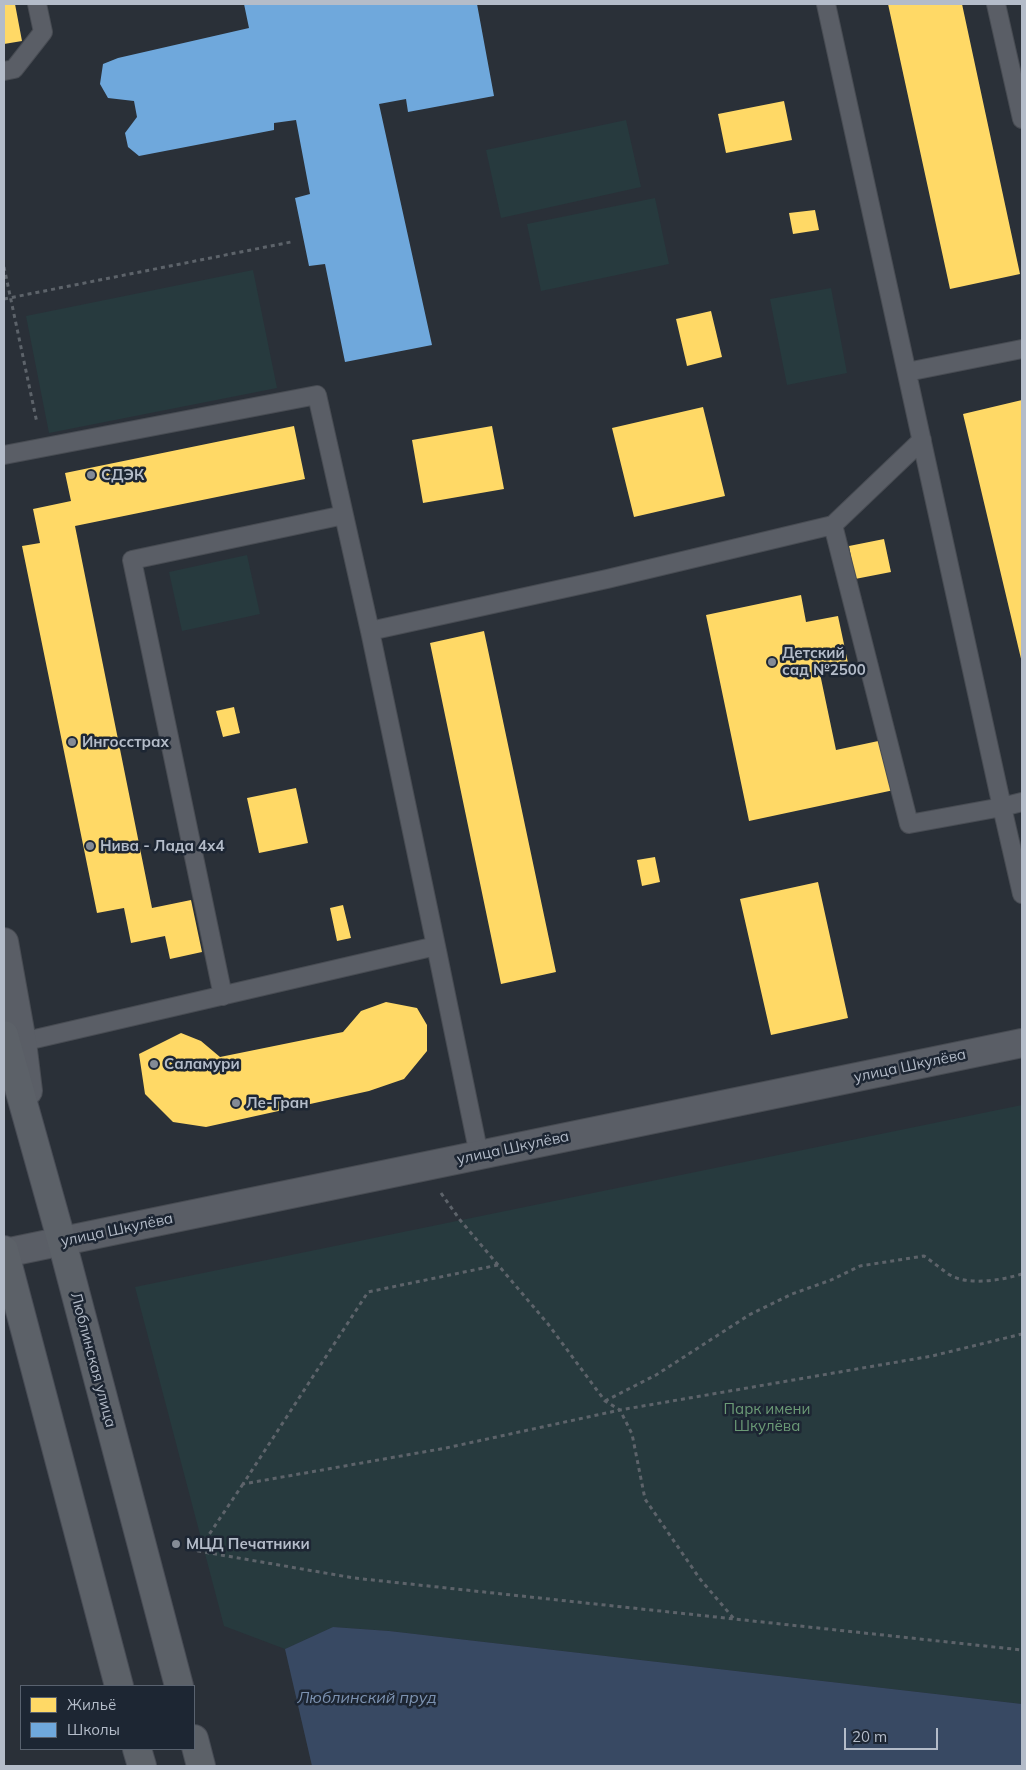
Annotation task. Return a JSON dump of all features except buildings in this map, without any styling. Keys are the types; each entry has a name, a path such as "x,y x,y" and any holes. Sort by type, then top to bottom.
{"main road":[{"name":"Люблинская улица","path":"13,1039 37,1156 62,1242 180,1685"},
{"path":"4,1252 119,1685"},
{"path":"195,1744 201,1766"},
{"path":"137,1750 142,1766"}],"street":[{"path":"4,942 13,1039"},
{"name":"улица Шкулёва","path":"4,1252 62,1242 1022,1043"}],"lane":[{"path":"4,71 14,69 43,32 37,4"},
{"path":"826,4 1022,894"},
{"path":"996,4 1022,119"},
{"path":"907,372 1022,349"},
{"path":"4,455 317,395 370,631 479,1155"},
{"path":"370,631 607,579 833,525 922,440"},
{"path":"222,996 132,560 344,515"},
{"path":"833,525 910,824 1022,802"},
{"path":"13,1039 222,996 436,946"}],"path":[{"path":"4,299 291,242"},
{"path":"4,267 42,447"},
{"path":"439,1190 460,1220 548,1324 606,1401 620,1410 632,1434 645,1499 700,1579 736,1620"},
{"path":"606,1401 656,1375 749,1315 792,1294 831,1280 860,1266 924,1256 952,1276 977,1282 1003,1280 1022,1274"},
{"path":"498,1265 368,1292 198,1551 354,1578 1022,1650"},
{"path":"243,1484 446,1448 620,1410 932,1356 1022,1334"}],"green space":[{"path":"626,120 641,187 501,218 486,150"},
{"path":"655,198 669,264 541,291 527,224"},
{"path":"253,270 277,388 49,433 26,316"},
{"path":"831,288 847,373 787,385 770,299"},
{"path":"247,555 260,614 182,631 169,572"},
{"name":"Парк имени Шкулёва","path":"1022,1105 1022,1704 389,1631 333,1627 285,1649 224,1626 135,1287"}],"water":[{"name":"Люблинский пруд","path":"333,1627 389,1631 1022,1704 1022,1766 312,1766 285,1649"}],"place":[{"name":"СДЭК","path":"91,475"},
{"name":"Детский сад №2500","path":"772,662"},
{"name":"Ингосстрах","path":"72,742"},
{"name":"Нива - Лада 4х4","path":"90,846"},
{"name":"Саламури","path":"154,1064"},
{"name":"Ле-Гран","path":"236,1103"},
{"name":"МЦД Печатники","path":"176,1544"}]}
